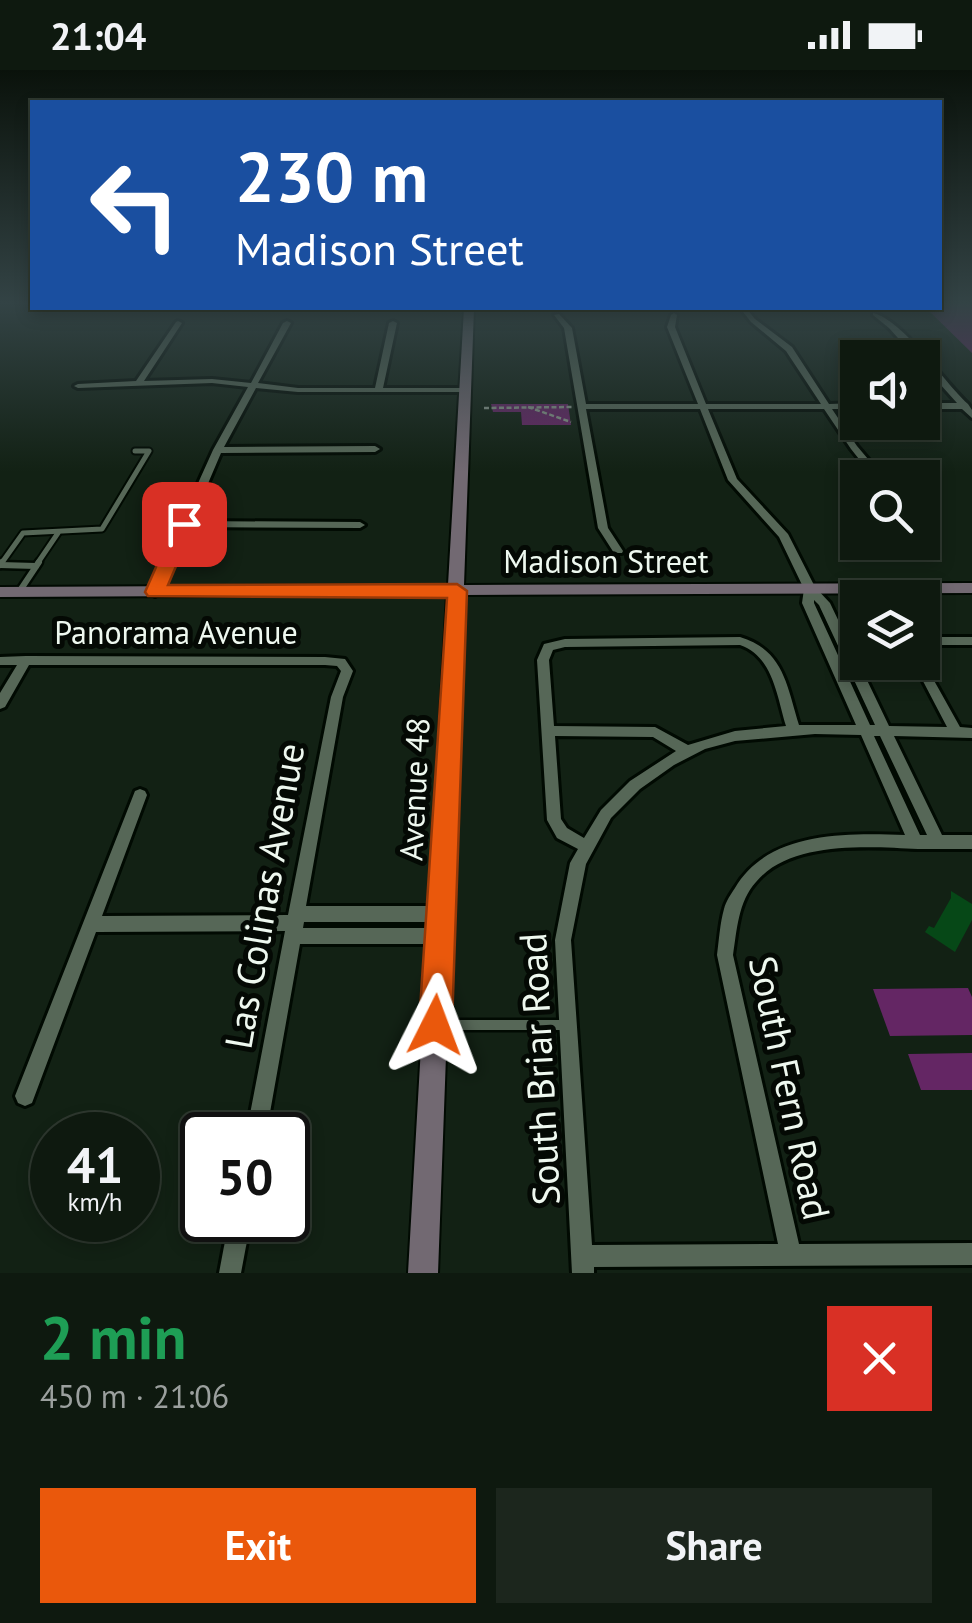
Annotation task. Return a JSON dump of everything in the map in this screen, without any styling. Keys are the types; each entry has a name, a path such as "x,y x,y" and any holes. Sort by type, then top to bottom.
{"main road":[{"name":"Avenue 48","path":"423,1273 467,359"},
{"name":"Madison Street","path":"0,592 972,588"}],"street":[{"path":"140,382 155,359"},
{"path":"155,592 218,450 267,359"},
{"path":"378,390 385,359"},
{"path":"572,359 577,406 603,528 618,552"},
{"path":"684,359 733,480 784,536 810,588 824,603 938,843"},
{"path":"794,359 846,439 864,460"},
{"path":"940,379 968,411"},
{"path":"78,386 212,381 252,387 466,390"},
{"path":"577,406 840,406"},
{"path":"940,408 968,411"},
{"path":"218,450 375,449"},
{"path":"184,524 360,525"},
{"path":"810,588 808,603 916,843"},
{"path":"940,641 972,640"},
{"path":"586,846 562,833 554,820 544,660 548,648 577,643 756,644 767,655 794,730"},
{"path":"0,704 26,660"},
{"name":"Panorama Avenue","path":"0,661 325,661 341,662 347,672"},
{"name":"Las Colinas Avenue","path":"260,1112 337,696 347,672"},
{"path":"930,680 964,732"},
{"name":"South Briar Road","path":"583,1265 564,926 571,886 586,846 606,814 635,785 688,751 735,736 794,730 964,732"},
{"path":"548,731 655,732 688,751"},
{"path":"26,1096 140,795"},
{"name":"South Fern Road","path":"791,1255 728,968 725,943 730,915 753,872 776,853 824,842 972,842"},
{"path":"91,924 440,925"},
{"path":"230,1273 236,1242"},
{"path":"583,1265 791,1255 972,1254"}],"lane":[{"path":"0,565 23,532 88,532 106,525 149,451 136,451"},
{"path":"19,592 59,532"},
{"path":"0,565 37,566"},
{"path":"821,632 838,632"},
{"path":"435,1025 567,1025"}],"path":[{"path":"527,406 534,412 576,423"},
{"path":"484,408 577,406"}],"shaded area":[{"path":"491,404 568,404 571,425 522,425 521,412 493,412"},
{"path":"951,891 972,904 972,920 955,952 925,932 929,926 934,928"},
{"path":"968,988 972,997 972,1035 890,1036 873,989"},
{"path":"972,1053 972,1090 921,1090 908,1054"}],"route":[{"path":"184,524 155,592 457,591 435,1025"}]}
